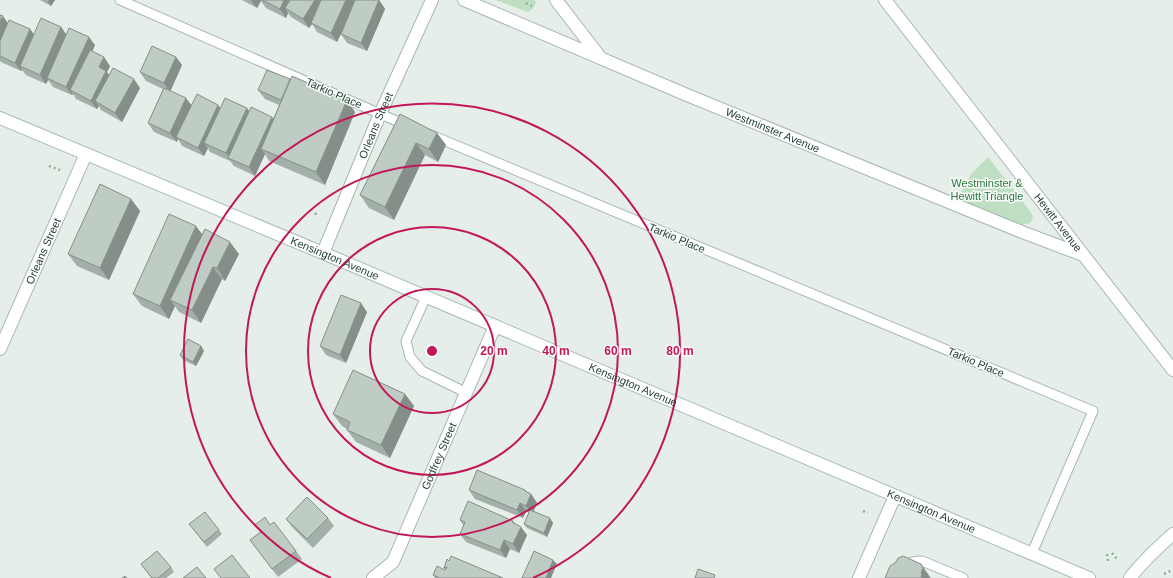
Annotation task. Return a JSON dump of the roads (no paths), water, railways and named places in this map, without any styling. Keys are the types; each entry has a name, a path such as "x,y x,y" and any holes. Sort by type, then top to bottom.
{"street":[{"name":"Orleans Street","path":"323,253 380,114 432,0"},
{"name":"Westminster Avenue","path":"464,0 695,98 1022,232 1083,255"},
{"path":"556,0 601,58"},
{"name":"Hewitt Avenue","path":"885,0 1173,370"},
{"name":"Kensington Avenue","path":"0,118 323,253 1088,578"},
{"name":"Orleans Street","path":"0,349 86,154"},
{"name":"Godfrey Street","path":"373,578 393,562 495,326"},
{"path":"859,578 895,496"},
{"path":"1130,578 1155,549 1173,534"}],"lane":[{"name":"Tarkio Place","path":"120,0 380,114 1093,411 1032,553"},
{"path":"426,297 406,341 410,357 422,371 467,393"},
{"path":"895,578 897,573 904,565 915,561 922,561 963,578"}],"park label":[{"name":"Westminster & Hewitt Triangle","path":"987,189"}]}
